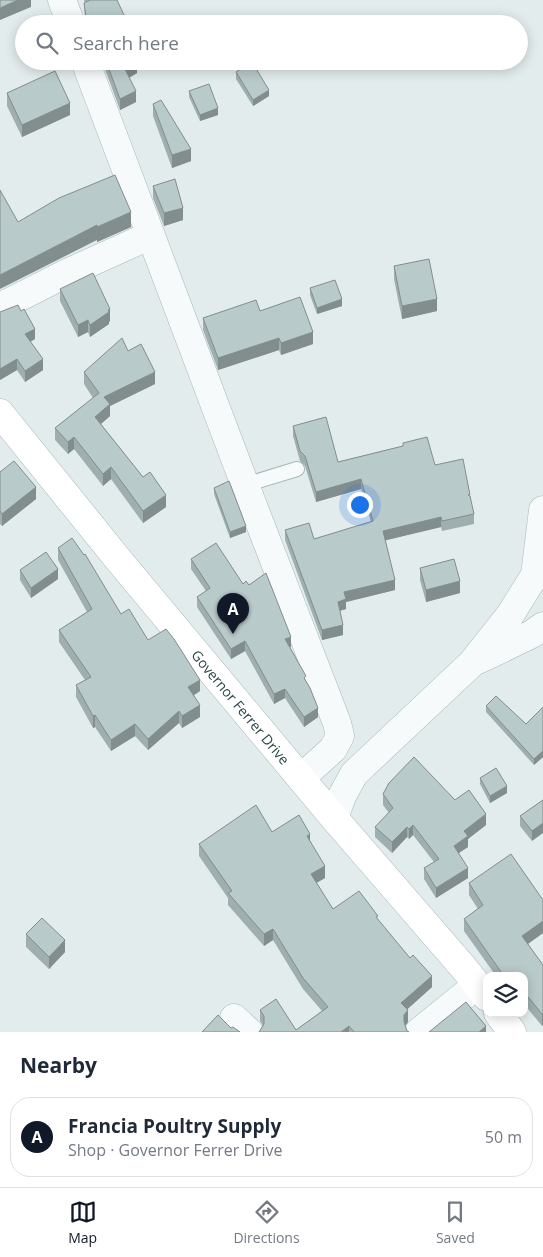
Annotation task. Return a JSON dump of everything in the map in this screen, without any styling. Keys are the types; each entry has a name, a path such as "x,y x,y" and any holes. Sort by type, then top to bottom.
{"main road":[{"name":"Governor Ferrer Drive","path":"0,413 117,558 334,818 482,991"},
{"path":"501,1017 512,1032"}],"street":[{"path":"62,0 68,15"},
{"path":"88,70 338,729 340,736 333,749 301,778"},
{"path":"0,307 67,273 151,235"},
{"path":"334,818 342,796 354,774 472,662 539,578 543,510"},
{"path":"472,662 532,634 543,626"},
{"path":"419,1032 482,991"}],"lane":[{"path":"245,485 297,469"}],"building":[{"path":"0,0 18,0 0,8"},
{"path":"90,0 117,0 124,15 86,15 84,3"},
{"path":"109,70 126,70 136,91 120,99"},
{"path":"239,70 257,70 269,90 253,100 236,72"},
{"path":"55,71 70,103 22,125 7,93"},
{"path":"209,84 218,108 200,115 189,91"},
{"path":"161,100 191,149 172,155 153,104"},
{"path":"115,175 131,212 97,227 97,225 0,275 0,190 18,222 59,198"},
{"path":"175,179 183,208 164,213 153,186"},
{"path":"429,259 437,299 402,306 394,266"},
{"path":"93,273 110,309 108,310 109,312 90,325 88,320 78,325 60,289"},
{"path":"335,280 342,299 317,308 310,288"},
{"path":"300,297 313,332 281,343 279,338 218,358 203,318 256,300 260,311"},
{"path":"18,305 21,311 24,309 35,329 25,334 43,359 25,371 17,359 0,369 0,312"},
{"path":"122,338 128,351 141,344 155,372 104,397 110,404 95,417 143,477 150,472 166,495 143,511 111,467 103,474 74,437 68,442 55,428 99,393 84,372"},
{"path":"326,417 338,462 403,446 403,443 427,437 435,465 463,459 470,495 468,495 470,496 474,514 442,521 441,517 383,531 395,580 344,592 346,599 338,602 343,625 322,630 285,530 309,523 314,539 373,521 361,479 316,492 305,456 300,451 293,426"},
{"path":"14,461 36,487 2,514 0,511 0,472"},
{"path":"229,481 246,526 230,532 214,488"},
{"path":"72,538 85,554 121,614 129,609 148,640 166,629 200,680 188,687 200,705 182,716 179,711 148,739 135,724 111,740 95,715 93,716 76,685 91,677 59,630 92,609 58,548"},
{"path":"216,543 243,584 246,581 249,585 266,573 291,637 285,639 306,676 304,678 318,708 304,717 285,689 274,694 245,641 231,649 197,597 210,588 191,559"},
{"path":"46,552 58,569 31,588 20,570"},
{"path":"454,559 460,581 426,590 420,568"},
{"path":"496,696 526,724 543,707 543,751 534,759 486,706"},
{"path":"414,757 455,800 469,790 486,814 464,831 468,836 454,846 468,868 436,888 424,868 439,859 413,825 409,829 407,827 392,842 375,827 393,808 383,794 389,783"},
{"path":"496,768 507,786 490,796 480,778"},
{"path":"543,800 543,823 532,831 520,816"},
{"path":"256,805 272,832 299,815 310,834 307,836 325,866 311,874 333,909 359,891 378,916 376,917 410,958 413,955 432,976 401,1003 408,1010 404,1015 404,1022 409,1032 354,1032 349,1026 341,1032 259,1032 264,1024 264,1016 260,1010 276,999 296,1030 328,1007 303,978 273,929 264,934 228,893 232,891 199,844"},
{"path":"511,854 543,900 543,921 522,936 543,965 542,1014 528,997 528,972 501,972 464,919 483,905 469,883"},
{"path":"42,918 65,940 49,957 26,934"},
{"path":"466,1002 486,1026 479,1032 429,1032"},
{"path":"218,1015 231,1028 233,1027 240,1032 202,1032"}],"place":[{"name":"Francia Poultry Supply","path":"233,634"}]}
